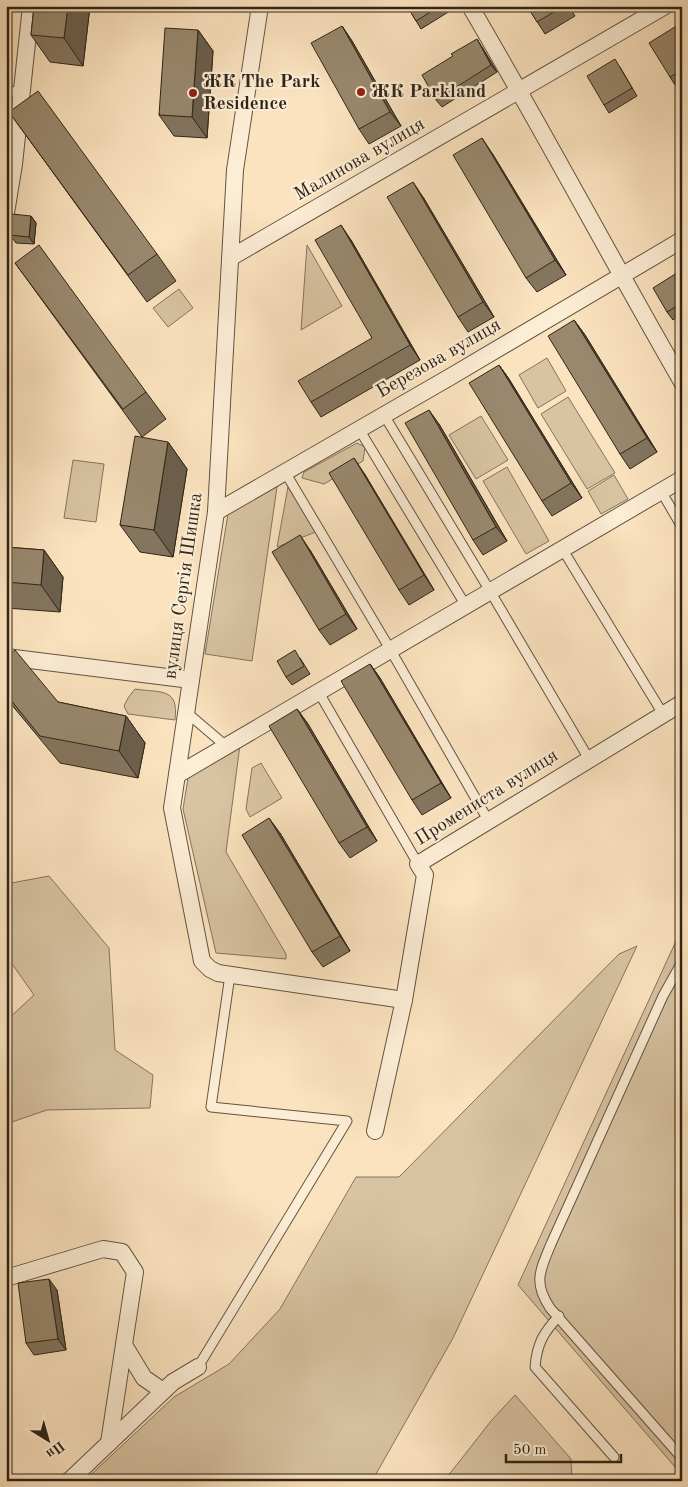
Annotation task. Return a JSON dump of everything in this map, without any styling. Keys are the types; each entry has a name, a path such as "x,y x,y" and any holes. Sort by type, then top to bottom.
{"street":[{"path":"6,213 12,120 22,89 31,6"},
{"name":"вулиця Сергія Шишка","path":"260,6 235,170 216,512 172,808 202,961 210,969 218,973 230,975 404,1000"},
{"path":"470,6 682,382"},
{"name":"Малинова вулиця","path":"230,258 665,6"},
{"name":"Березова вулиця","path":"216,512 682,240"},
{"path":"177,775 682,479"},
{"path":"6,657 191,680"},
{"name":"Промениста вулиця","path":"375,1131 404,1000 424,875 418,864 682,702"},
{"path":"6,1278 103,1249 122,1252 135,1272 109,1443"},
{"path":"124,1345 144,1378 163,1391"},
{"path":"69,1481 172,1382 198,1367"}],"lane":[{"path":"6,94 22,89"},
{"path":"384,415 589,759"},
{"path":"359,429 466,606"},
{"path":"285,472 390,649 488,820"},
{"path":"660,491 682,527"},
{"path":"563,550 663,714"},
{"path":"318,691 418,864"},
{"path":"186,712 226,746"},
{"path":"682,962 663,996 541,1271 538,1284 543,1298 682,1458"},
{"path":"198,1367 347,1121 211,1107 230,975"},
{"path":"559,1316 541,1339 536,1351 535,1367 614,1457"}],"shaded area":[{"path":"307,245 342,306 301,330"},
{"path":"179,289 193,308 168,327 153,308"},
{"path":"547,358 566,391 538,408 519,375"},
{"path":"568,397 615,473 587,489 541,414"},
{"path":"481,416 508,460 476,479 449,435"},
{"path":"357,443 365,447 363,461 324,484 302,478 304,472"},
{"path":"73,460 104,464 96,522 64,518"},
{"path":"507,467 549,541 526,554 483,481"},
{"path":"614,475 628,499 601,514 588,491"},
{"path":"278,480 252,661 205,654 229,508"},
{"path":"288,487 316,532 277,547"},
{"path":"135,689 160,692 171,697 174,702 175,720 128,714 124,706"},
{"path":"240,745 226,852 286,954 286,959 216,953 183,809 188,778"},
{"path":"261,763 282,798 250,817 246,809 252,768"},
{"path":"49,876 109,948 115,1050 153,1075 150,1108 47,1110 6,1124 6,1021 34,995 10,961 6,961 6,884"},
{"path":"682,928 682,1475 518,1285"},
{"path":"637,946 453,1338 372,1481 84,1481 174,1397 229,1364 280,1309 356,1177 399,1177 619,954"},
{"path":"515,1395 571,1459 572,1481 444,1481 491,1421"}],"building":[{"path":"34,6 68,6 64,38 31,35"},
{"path":"407,6 440,6 416,21"},
{"path":"527,6 564,6 537,22"},
{"path":"678,25 682,32 682,70 670,77 649,43"},
{"name":"ЖК Parkland","path":"342,26 390,112 359,129 311,43"},
{"path":"165,28 198,30 192,117 159,115"},
{"path":"477,39 491,65 436,100 422,75 453,56 451,54"},
{"path":"615,59 632,88 604,105 587,76"},
{"path":"38,91 157,254 128,275 9,112"},
{"path":"482,138 555,260 526,278 453,155"},
{"path":"413,182 483,302 458,317 387,197"},
{"path":"12,214 31,216 29,237 10,235"},
{"path":"341,225 410,345 311,402 298,381 372,338 315,240"},
{"path":"39,245 146,392 123,409 15,263"},
{"path":"680,271 682,274 682,303 667,312 653,288"},
{"path":"574,320 647,438 620,454 548,336"},
{"path":"499,365 571,483 542,501 469,383"},
{"path":"429,410 496,527 473,540 405,423"},
{"path":"135,436 168,442 154,530 120,525"},
{"path":"354,458 424,575 399,590 329,473"},
{"path":"300,535 346,614 319,630 272,552"},
{"path":"6,547 44,550 41,585 6,582"},
{"path":"15,650 58,702 126,716 119,751 40,736 6,694 6,657"},
{"path":"295,650 304,666 286,677 277,661"},
{"path":"370,664 441,783 412,800 341,681"},
{"path":"297,709 367,827 339,843 269,726"},
{"path":"269,818 340,936 312,952 242,835"},
{"path":"49,1279 58,1339 26,1343 18,1283"}],"place":[{"name":"ЖК Parkland","path":"361,92"},
{"name":"ЖК The Park Residence","path":"193,93"}]}
